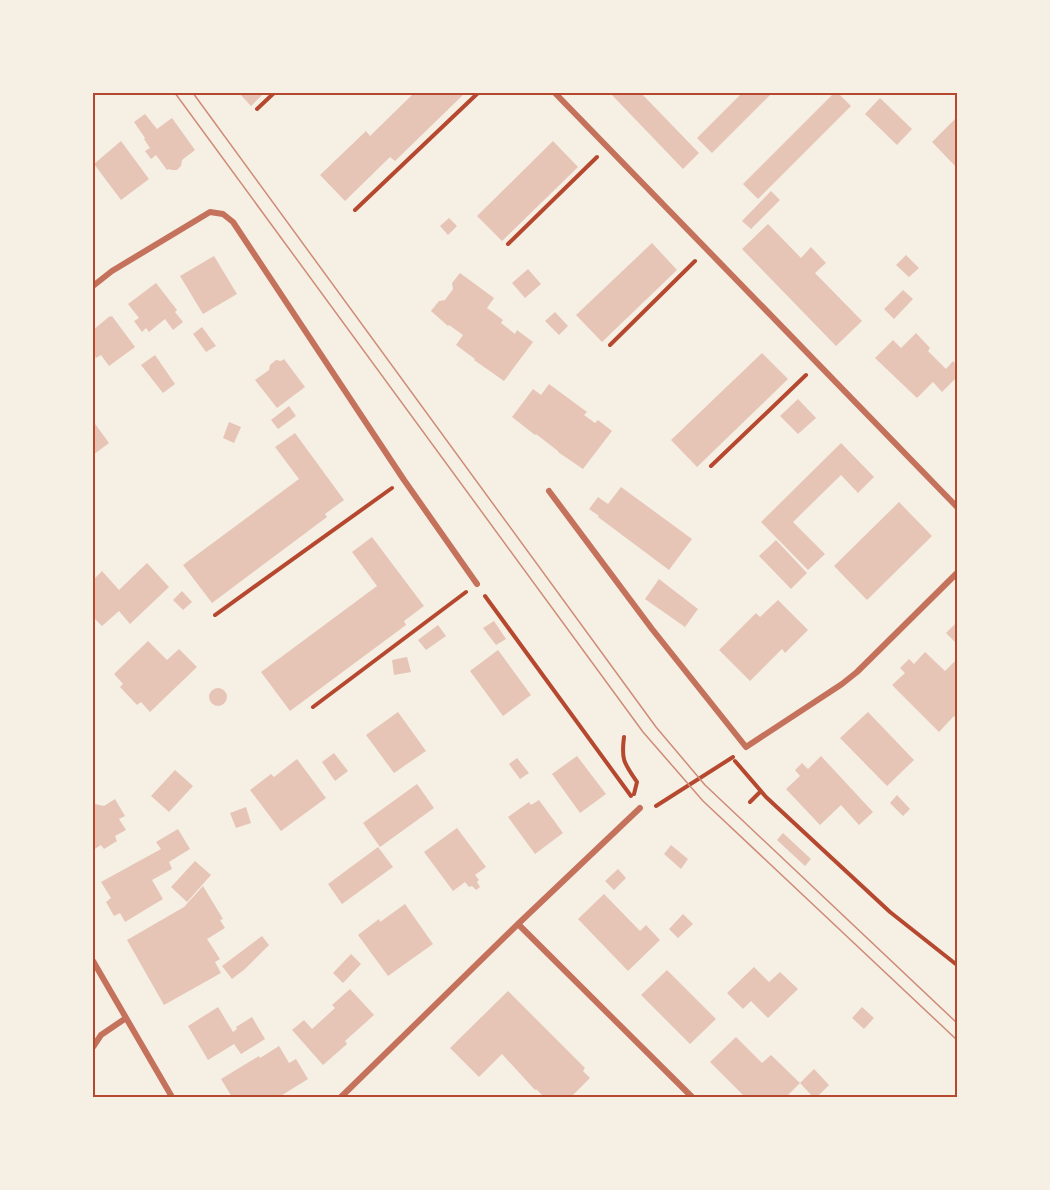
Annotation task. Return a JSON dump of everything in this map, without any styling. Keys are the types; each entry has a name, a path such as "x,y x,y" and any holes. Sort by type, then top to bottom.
{"street":[{"path":"555,93 957,507"},
{"path":"93,286 112,271 200,217 210,212 223,214 233,222 404,480 477,584"},
{"path":"549,491 663,644 746,747 857,672 957,573"},
{"path":"341,1097 640,808"},
{"path":"518,924 692,1097"},
{"path":"93,960 172,1097"},
{"path":"93,1047 101,1035 126,1018"}],"path":[{"path":"257,109 274,93"},
{"path":"355,210 478,93"},
{"path":"508,244 608,147"},
{"path":"610,345 707,249"},
{"path":"711,466 818,364"},
{"path":"215,615 404,480"},
{"path":"313,707 477,584 633,798 637,782 623,759 624,737"},
{"path":"656,807 732,759 760,792 890,912 957,965"},
{"path":"750,802 760,792"}],"building":[{"path":"239,93 264,93 251,106"},
{"path":"414,93 465,93 395,161 390,157 345,201 320,175 366,131 370,136"},
{"path":"610,93 641,93 699,153 683,169"},
{"path":"742,93 772,93 712,153 697,138"},
{"path":"834,93 838,93 851,106 758,199 743,184"},
{"path":"880,98 912,129 897,145 865,114"},
{"path":"145,114 157,129 172,118 195,150 182,160 177,170 167,170 156,155 151,159 145,151 150,148 134,122"},
{"path":"957,117 957,168 932,142"},
{"path":"121,141 149,179 121,200 94,164"},
{"path":"553,141 578,167 502,241 477,216"},
{"path":"771,191 780,200 751,229 742,221"},
{"path":"449,218 457,226 448,235 440,226"},
{"path":"768,224 801,258 811,247 826,263 815,273 862,321 836,346 742,249"},
{"path":"652,243 677,270 602,342 576,315"},
{"path":"906,255 919,268 909,277 896,265"},
{"path":"214,256 237,294 203,314 180,276"},
{"path":"528,269 541,284 525,298 512,283"},
{"path":"460,273 494,298 487,308 503,320 501,323 515,334 517,330 533,342 504,381 456,345 463,335 431,311 439,301 445,300 453,289 452,283"},
{"path":"156,283 177,310 175,312 183,322 173,330 165,319 149,332 146,328 142,332 134,321 139,318 128,304"},
{"path":"903,290 913,299 894,319 884,309"},
{"path":"555,312 568,326 559,335 545,321"},
{"path":"110,316 135,347 109,366 101,355 96,358 93,354 93,330"},
{"path":"202,327 216,346 206,352 193,334"},
{"path":"916,333 930,348 928,351 946,369 953,361 957,365 957,377 942,392 933,382 917,398 875,358 893,340 901,348"},
{"path":"762,353 788,379 697,467 671,440"},
{"path":"155,355 175,384 163,393 141,365"},
{"path":"284,359 305,387 277,408 255,380 269,370 270,365 276,360"},
{"path":"549,384 587,412 584,415 595,423 598,420 612,431 583,469 512,417 533,389 541,395"},
{"path":"798,399 816,418 798,434 780,416"},
{"path":"289,406 296,416 278,429 271,420"},
{"path":"93,421 109,443 93,455"},
{"path":"229,422 241,427 234,443 223,438"},
{"path":"295,433 344,500 325,514 327,517 212,603 183,565 299,479 275,447"},
{"path":"841,443 874,477 858,493 841,475 793,522 825,554 808,570 761,522"},
{"path":"621,487 692,539 669,570 589,509 598,497 608,504"},
{"path":"899,502 932,536 867,600 834,566"},
{"path":"372,537 424,606 404,621 406,625 290,711 261,672 377,586 352,552"},
{"path":"776,540 807,573 791,589 759,556"},
{"path":"147,563 169,587 130,624 119,611 102,626 93,617 93,580 102,571 119,590"},
{"path":"659,579 698,609 685,627 645,599"},
{"path":"182,591 192,602 183,610 173,600"},
{"path":"778,600 808,630 785,653 782,649 750,681 719,650 756,613 760,617"},
{"path":"494,621 506,639 496,645 483,628"},
{"path":"957,622 957,644 946,633"},
{"path":"438,625 446,636 426,650 418,640"},
{"path":"148,641 167,660 179,649 197,667 150,712 141,702 137,705 120,687 123,684 114,674"},
{"path":"498,650 531,695 503,716 470,671"},
{"path":"925,652 945,671 957,659 957,720 954,716 939,732 892,685 905,673 900,668 909,659 914,664"},
{"path":"407,657 411,672 394,675 392,660"},
{"path":"218,688 224,691 227,697 224,703 218,706 212,703 209,697 212,691"},
{"path":"398,712 426,751 394,773 366,735"},
{"path":"868,712 914,760 887,786 840,738"},
{"path":"334,753 348,771 335,781 322,762"},
{"path":"577,756 606,794 580,813 552,774"},
{"path":"821,756 873,812 859,825 841,805 820,825 786,789 800,776 795,770 802,763 808,769"},
{"path":"517,758 529,773 520,779 509,764"},
{"path":"297,759 326,798 281,831 250,790 271,774 274,777"},
{"path":"175,770 193,786 169,812 151,796"},
{"path":"417,784 434,808 380,847 363,823"},
{"path":"897,795 910,809 903,816 890,803"},
{"path":"115,799 125,816 119,819 126,830 115,836 117,841 104,849 101,845 93,850 93,800 95,804 104,806"},
{"path":"539,800 563,833 535,854 508,817 529,802 531,805"},
{"path":"246,807 251,823 236,828 230,813"},
{"path":"457,828 486,867 475,875 480,887 476,890 465,882 453,891 424,852"},
{"path":"178,829 190,849 169,862 172,869 152,880 163,899 125,922 120,913 114,916 106,902 111,898 101,882 161,849 156,842"},
{"path":"783,833 811,859 805,866 777,840"},
{"path":"671,845 688,859 681,869 664,854"},
{"path":"378,847 393,867 342,904 328,884"},
{"path":"195,861 211,875 187,902 171,887"},
{"path":"618,869 626,878 614,890 605,881"},
{"path":"203,886 223,919 220,920 225,928 207,939 220,959 215,962 221,973 164,1005 127,940 184,907"},
{"path":"604,894 640,931 646,925 660,940 628,971 578,919"},
{"path":"405,904 433,944 388,976 358,935"},
{"path":"683,914 693,924 678,938 669,929"},
{"path":"262,936 269,945 232,979 222,966"},
{"path":"351,954 361,964 343,983 333,973"},
{"path":"754,967 769,982 780,972 798,989 768,1018 751,1001 743,1009 727,993"},
{"path":"667,970 716,1019 690,1044 641,995"},
{"path":"350,989 374,1015 345,1041 347,1044 323,1065 292,1030 304,1020 312,1029 335,1008 332,1005"},
{"path":"508,991 585,1068 583,1071 590,1078 571,1097 544,1097 502,1054 479,1077 450,1048"},
{"path":"218,1007 233,1032 237,1029 236,1027 252,1017 265,1039 241,1054 234,1044 208,1060 188,1026"},
{"path":"862,1007 874,1018 864,1029 852,1018"},
{"path":"736,1037 762,1063 771,1055 800,1083 786,1097 745,1097 710,1062"},
{"path":"279,1046 289,1063 296,1059 308,1079 279,1097 232,1097 221,1079"},
{"path":"814,1069 829,1085 817,1097 813,1097 800,1083"}],"tram line":[{"path":"175,93 643,732 703,801 957,1040"},
{"path":"193,93 656,727 705,785 957,1023"}]}
